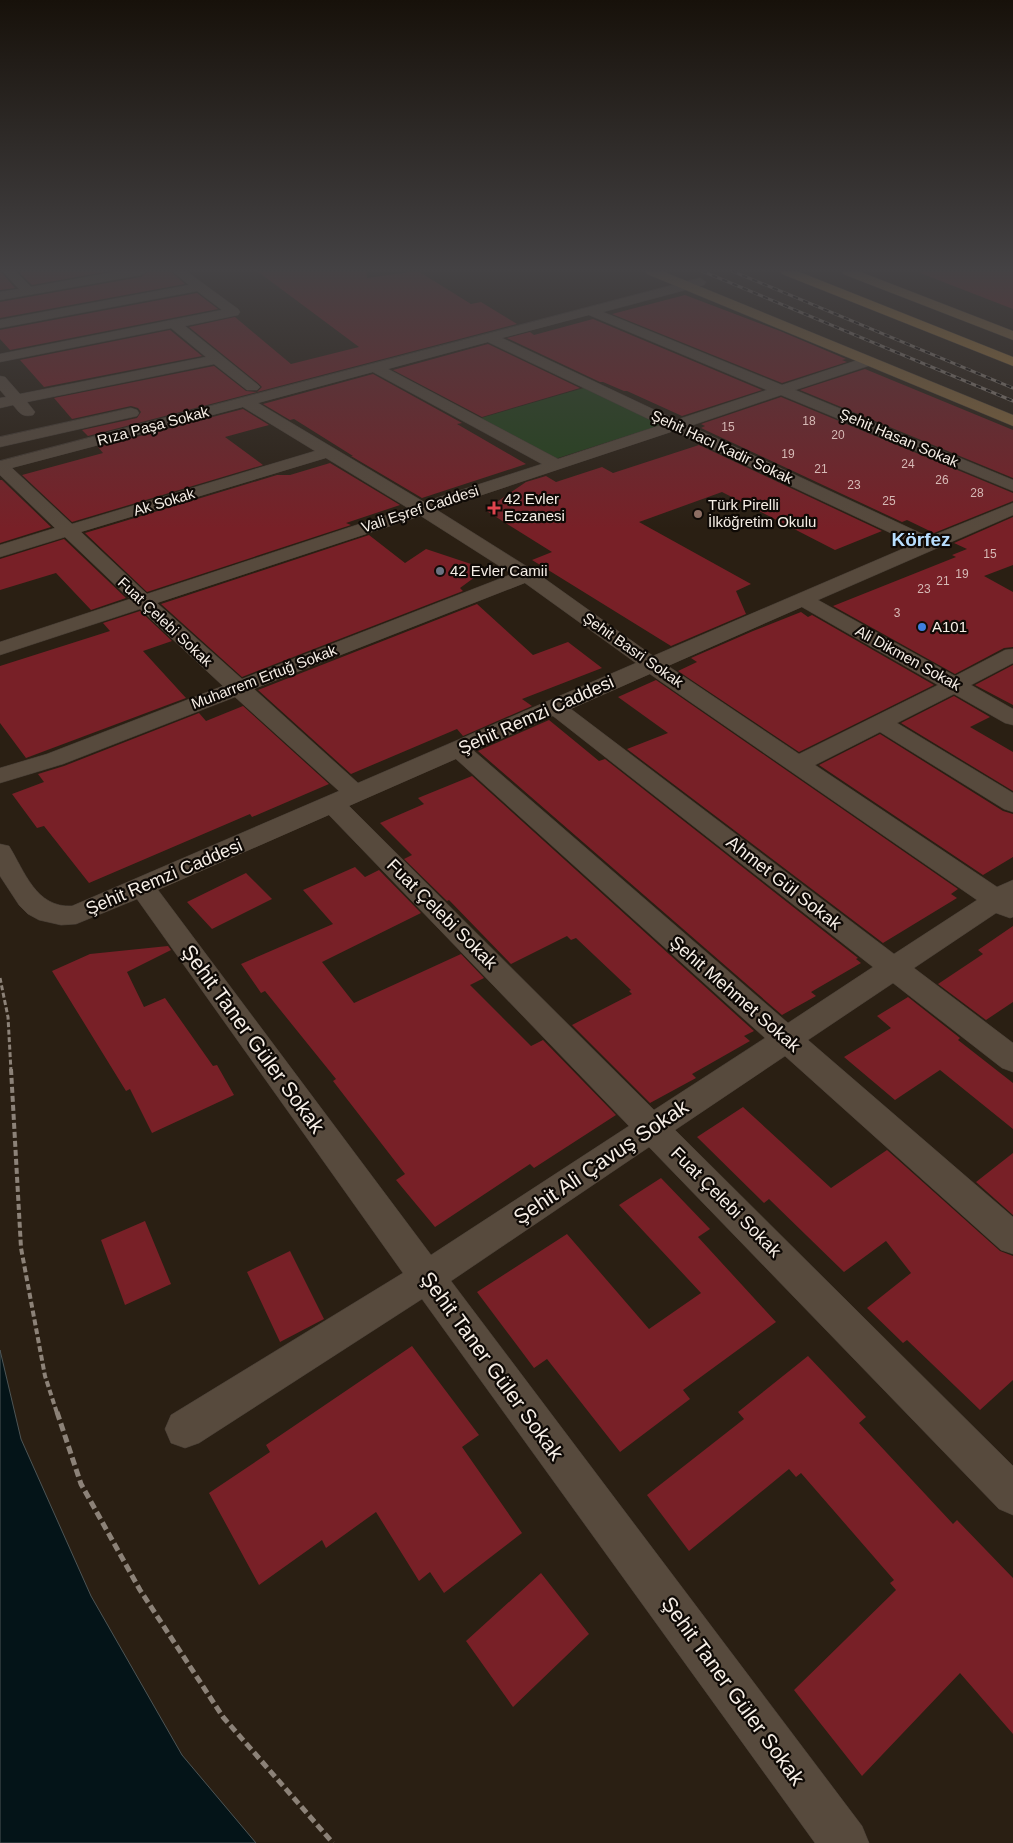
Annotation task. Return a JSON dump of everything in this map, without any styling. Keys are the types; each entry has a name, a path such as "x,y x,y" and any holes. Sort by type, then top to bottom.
{"highway":[{"path":"1001,357 1013,362"}],"main road":[{"path":"860,357 1013,421"},
{"path":"877,357 1013,411"}],"street":[{"path":"186,402 252,387 215,357"},
{"name":"Rıza Paşa Sokak","path":"0,466 416,357"},
{"name":"Şehit Hacı Kadir Sokak","path":"529,357 928,544"},
{"name":"Şehit Hasan Sokak","path":"703,357 1013,486"},
{"path":"40,456 4,413 17,400 217,359"},
{"name":"Vali Eşref Caddesi","path":"0,649 869,361"},
{"path":"374,368 555,464"},
{"path":"0,380 44,432 62,450"},
{"name":"Şehit Basri Sokak","path":"244,401 421,508 527,575 652,664 799,764 1007,900"},
{"path":"0,442 148,410"},
{"name":"Ak Sokak","path":"0,551 328,452"},
{"name":"Fuat Çelebi Sokak","path":"0,466 236,688 344,799 652,1128 1013,1494"},
{"name":"Şehit Remzi Caddesi","path":"0,852 31,902 40,909 57,916 76,915 1013,508"},
{"name":"Muharrem Ertuğ Sokak","path":"0,776 55,759 527,575"},
{"name":"Ali Dikmen Sokak","path":"802,599 1013,718"},
{"path":"799,764 1013,655"},
{"name":"Ahmet Gül Sokak","path":"555,707 1013,1060"},
{"path":"880,722 1013,804"},
{"name":"Şehit Mehmet Sokak","path":"458,749 1013,1239"},
{"name":"Şehit Taner Güler Sokak","path":"142,887 845,1843"},
{"name":"Şehit Ali Çavuş Sokak","path":"186,1429 427,1277 894,968 1007,900"}],"path":[{"path":"0,978 8,1017 21,1248 45,1376 81,1484 140,1590 223,1717 333,1843"}],"green space":[{"path":"587,387 664,424 555,459 481,418"}],"shaded area":[{"path":"0,1350 21,1439 91,1596 182,1755 256,1843 0,1843"}],"building":[{"path":"35,357 197,357 44,387 20,360"},
{"path":"226,357 283,357 291,364 319,357 391,357 257,392 262,387"},
{"path":"440,357 515,357 580,388 482,417 393,370"},
{"path":"547,357 683,357 762,390 682,416 627,391 600,382"},
{"path":"718,357 841,357 846,359 842,360 847,362 782,383"},
{"path":"214,366 246,391 257,392 88,436 82,430 137,418 141,412 138,408 131,406 72,419 54,398"},
{"path":"865,369 1013,430 1013,478 800,390"},
{"path":"373,374 462,423 457,424 526,464 422,498 351,456 353,456 294,419 290,420 263,404"},
{"path":"781,397 1013,493 1013,501 934,533 907,520 902,522 701,428 705,426 701,424"},
{"path":"243,409 269,425 225,437 263,465 72,522 22,475 103,453 98,447"},
{"name":"Türk Pirelli İlköğretim Okulu","path":"699,445 882,531 835,550 722,492 639,522 751,584 736,591 746,614 671,646 532,560 552,552 485,510 526,482 546,476 556,482 602,467 613,473"},
{"path":"330,463 400,505 346,523 351,525 147,592 85,533 277,475 290,475"},
{"path":"0,480 2,480 51,527 0,543"},
{"path":"1013,517 1013,565 984,576 1013,592 1013,647 1004,648 955,674 833,606 956,557 952,555 967,549 954,543"},
{"path":"369,535 405,563 426,549 486,569 460,588 463,591 242,677 161,604"},
{"path":"64,539 126,598 91,610 56,573 0,590 0,559"},
{"path":"477,604 533,655 568,642 602,668 522,699 532,706 463,736 457,729 351,774 258,690"},
{"path":"140,611 172,641 143,651 186,698 26,758 0,723 0,666 110,631 103,623"},
{"path":"801,612 808,617 812,615 934,685 799,752 678,671 697,662 691,658"},
{"path":"1013,665 1013,705 975,685"},
{"path":"656,680 958,889 951,894 957,898 883,943 627,749 668,733 618,697"},
{"path":"954,696 990,717 970,727 1013,752 1013,791 901,723"},
{"path":"243,706 329,784 252,817 250,814 89,883 44,826 37,828 12,794 44,782 38,774 64,766 199,713 206,721"},
{"path":"549,720 599,761 605,759 858,958 856,959 861,963 811,992 816,996 782,1015 478,751"},
{"path":"880,734 1003,811 1013,814 1013,857 983,875 819,765"},
{"path":"472,776 754,1031 744,1036 750,1041 692,1074 696,1078 650,1103 572,1025 632,994 629,991 631,990 576,938 571,940 567,936 511,964 449,900 447,901 404,859 412,855 380,823 424,804 418,798"},
{"path":"355,867 365,877 379,870 421,913 322,962 354,1003 461,954 484,978 470,985 531,1046 543,1040 616,1115 534,1168 530,1164 435,1227 396,1180 405,1174 333,1081 336,1079 265,991 261,993 241,964 333,924 303,890"},
{"path":"246,873 272,899 212,929 187,902"},
{"path":"1013,926 1013,1002 986,1020 938,984 983,954 978,950"},
{"path":"168,946 171,950 127,972 144,1007 165,998 213,1066 217,1065 234,1095 152,1133 130,1089 126,1091 52,971 90,954"},
{"path":"908,997 960,1038 958,1040 1013,1083 1013,1129 940,1070 895,1100 844,1057 891,1028 877,1016"},
{"path":"743,1107 831,1188 887,1150 1000,1251 1013,1256 1013,1380 980,1410 907,1340 903,1343 867,1308 911,1273 886,1241 844,1272 769,1199 764,1203 697,1137"},
{"path":"1013,1153 1013,1215 976,1182"},
{"path":"661,1178 710,1229 698,1237 776,1322 683,1390 690,1399 620,1452 547,1359 534,1368 477,1292 567,1234 649,1329 701,1293 619,1205"},
{"path":"145,1221 171,1284 125,1305 101,1240"},
{"path":"290,1251 324,1319 280,1342 247,1272"},
{"path":"412,1346 479,1435 462,1447 522,1533 444,1593 430,1572 419,1581 376,1512 326,1548 322,1540 259,1585 209,1493 270,1452 266,1445"},
{"path":"808,1356 866,1417 859,1423 953,1524 957,1520 1013,1578 1013,1734 960,1673 862,1776 794,1690 896,1590 890,1583 894,1580 801,1473 796,1477 789,1469 689,1551 647,1495 744,1419 738,1412"},
{"path":"541,1573 589,1634 513,1707 466,1641"}],"railway":[{"path":"908,357 1013,401"},
{"path":"939,357 1013,388"}],"place":[{"name":"42 Evler Eczanesi","path":"494,508"},
{"name":"Türk Pirelli İlköğretim Okulu","path":"698,514"},
{"name":"42 Evler Camii","path":"440,571"},
{"name":"A101","path":"922,627"}],"district":[{"name":"Körfez","path":"921,539"}]}
